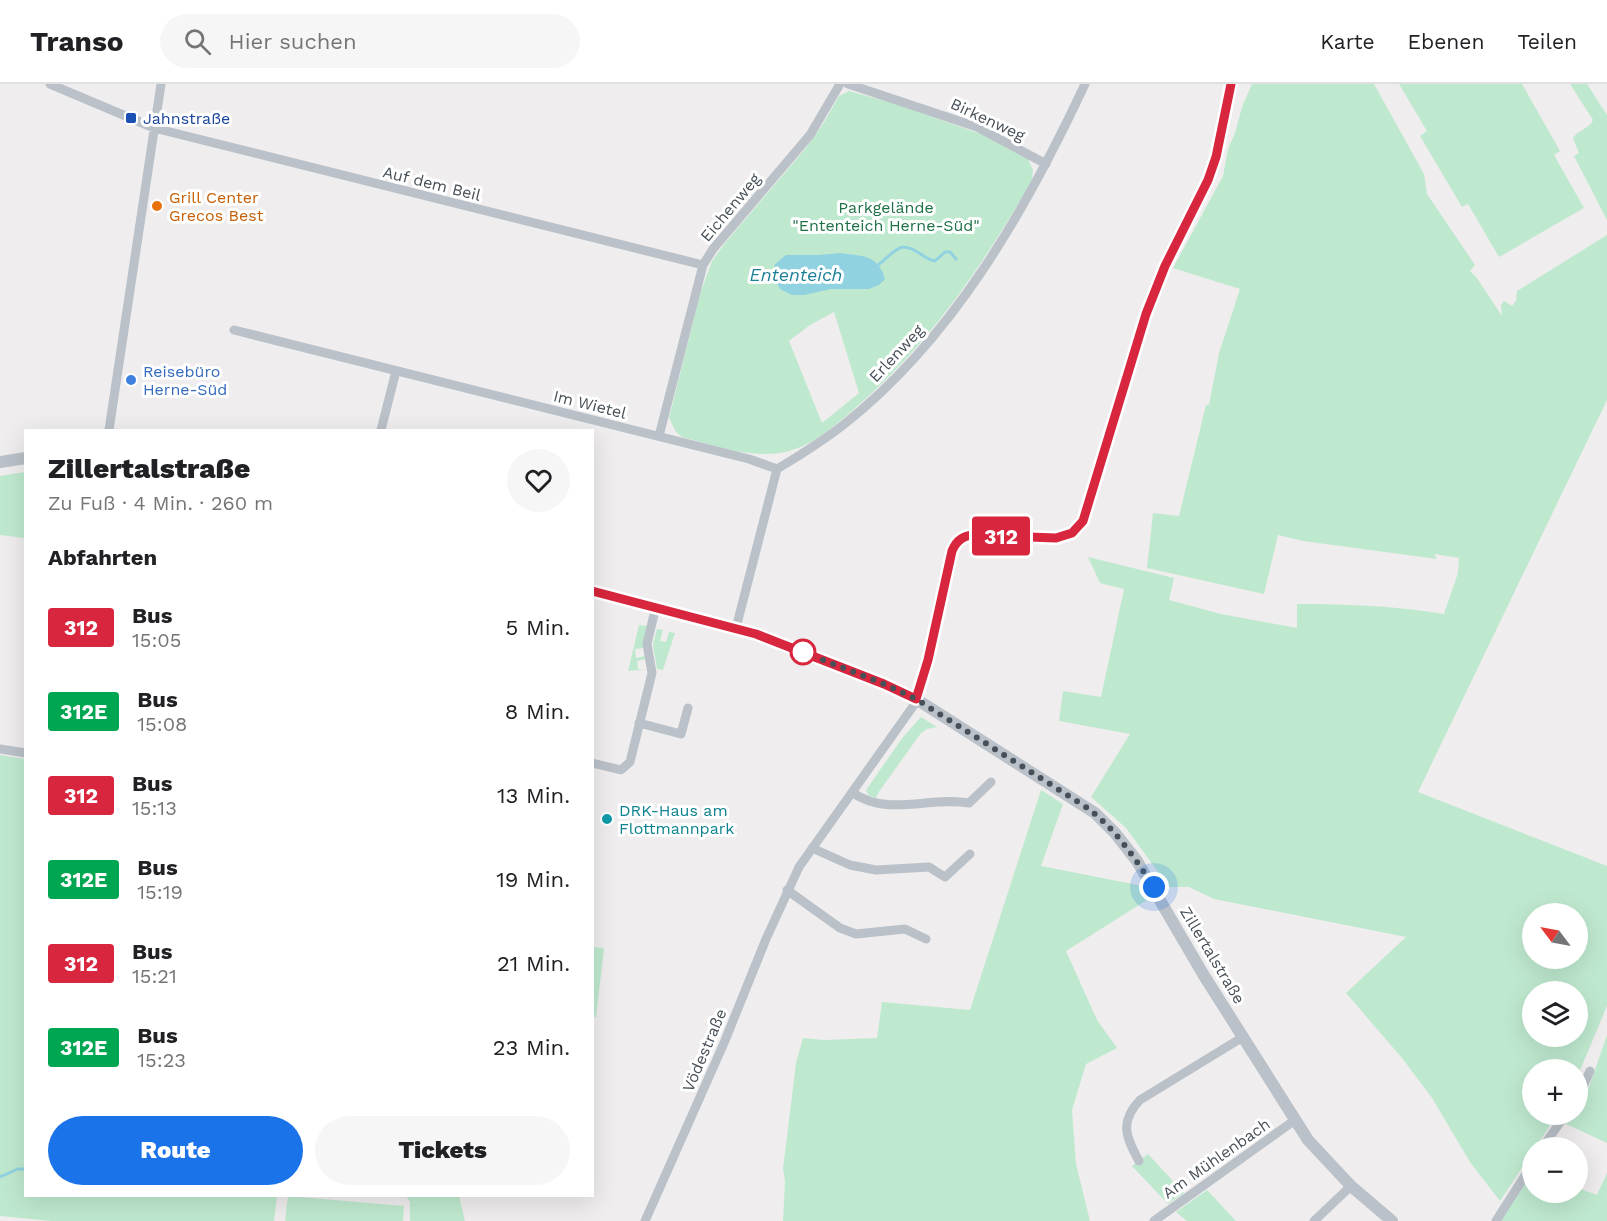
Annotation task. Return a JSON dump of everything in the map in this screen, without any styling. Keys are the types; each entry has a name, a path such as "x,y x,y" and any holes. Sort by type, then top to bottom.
{"street":[{"name":"Auf dem Beil","path":"50,84 154,128 702,265"},
{"path":"110,429 160,84"},
{"name":"Eichenweg","path":"659,436 702,265 810,135 840,84"},
{"name":"Birkenweg","path":"848,84 977,127 1046,164"},
{"name":"Erlenweg","path":"777,469 842,426 885,387 929,341 985,266 1046,164 1085,84"},
{"name":"Vödestraße","path":"645,1221 724,1043 787,890 799,867 909,713 916,699 928,660 952,551 958,541 966,536 975,535 1056,538 1072,533 1083,521 1146,314 1165,266 1208,180 1216,157 1231,84"},
{"name":"Im Wietel","path":"234,330 749,459 777,469"},
{"path":"381,429 396,371"},
{"path":"0,462 24,458"},
{"path":"736,628 777,469"},
{"name":"Zillertalstraße","path":"594,591 736,628 884,684 916,699 1053,785 1106,822 1125,844 1148,879 1203,974 1295,1120 1326,1160 1351,1186 1392,1221"},
{"path":"594,764 621,771 630,762 652,673 647,644 656,606"},
{"path":"639,723 681,734 688,708"},
{"path":"0,749 24,753"},
{"path":"853,793 869,802 884,805 958,801 969,803 991,782"},
{"path":"812,848 850,865 876,870 929,867 945,877 970,854"},
{"path":"787,890 840,928 856,934 905,929 926,939"},
{"path":"1139,1161 1129,1143 1127,1133 1128,1116 1133,1107 1140,1100 1244,1038"},
{"path":"1588,1075 1590,1071"},
{"name":"Am Mühlenbach","path":"1154,1221 1295,1120"},
{"path":"1496,1221 1522,1180"},
{"path":"1314,1221 1351,1186"}],"green space":[{"path":"1252,84 1374,84 1424,174 1427,194 1475,265 1470,271 1502,316 1501,305 1504,301 1512,306 1516,301 1517,291 1607,235 1607,400 1418,792 1607,866 1607,1006 1585,1059 1522,1059 1522,1125 1550,1125 1542,1137 1522,1137 1522,1168 1500,1201 1470,1162 1432,1098 1402,1058 1346,993 1406,937 1214,899 1189,887 1169,887 1126,828 1091,797 1130,734 1059,721 1063,691 1101,697 1124,589 1100,583 1088,557 1174,578 1169,600 1221,614 1297,628 1297,604 1370,606 1444,614 1458,573 1459,558 1434,554 1437,559 1303,541 1278,535 1264,594 1147,568 1153,513 1179,516 1206,405 1209,405 1219,353 1240,289 1173,268 1223,176 1228,149 1242,107"},
{"path":"1399,84 1522,84 1560,151 1554,155 1584,208 1499,257 1468,204 1462,207 1420,136 1427,131"},
{"path":"1570,84 1587,84 1607,115 1607,220 1574,156 1579,153 1573,138 1593,120"},
{"name":"Parkgelände \"Ententeich Herne-Süd\"","path":"849,91 892,103 981,134 1028,159 1033,170 1032,180 974,273 930,331 881,384 829,430 801,447 768,454 731,450 682,437 676,432 669,418 700,294 712,261 806,148 839,96","holes":["834,312 859,393 822,423 789,341 810,325"]},
{"path":"24,472 24,538 0,535 0,476"},
{"path":"639,625 647,626 643,648 635,649 636,658 645,656 645,659 637,661 638,669 647,669 628,671"},
{"path":"657,629 663,630 660,641 666,642 669,632 675,633 663,670 657,669 653,645"},
{"path":"921,717 937,727 921,733 876,798 869,796 866,790 903,737"},
{"path":"0,755 24,759 24,1197 277,1197 274,1221 51,1221 0,1216"},
{"path":"1041,790 1063,804 1041,866 1138,885 1147,900 1066,951 1097,1020 1117,1048 1086,1064 1072,1110 1076,1164 1090,1221 783,1221 785,1181 783,1169 796,1063 803,1038 824,1040 877,1038 882,1002 970,1010"},
{"path":"594,947 604,948 596,1017 594,1017"},
{"path":"1607,1035 1607,1143 1568,1125 1588,1125 1588,1090"},
{"path":"1148,1154 1184,1193 1168,1204 1132,1166"},
{"path":"1607,1173 1607,1221 1501,1221 1522,1188 1522,1203 1588,1203 1588,1192 1597,1195"},
{"path":"1207,1190 1236,1221 1187,1221 1176,1212"},
{"path":"288,1197 404,1206 403,1221 285,1221"},
{"path":"407,1197 459,1197 465,1221 410,1221 410,1202"}],"water":[{"name":"Ententeich","path":"840,253 868,258 878,265 885,279 879,285 869,289 831,289 804,295 792,295 780,289 772,275 775,264 786,255"}],"waterway":[{"path":"878,265 894,251 903,247 915,250 933,261 945,252 950,252 956,259"},
{"path":"0,1177 18,1169 24,1169"}],"bus line":[{"name":"312","path":"594,591 756,634 884,684 916,699 928,660 954,545 962,537 975,535 1056,538 1072,533 1083,521 1146,314 1165,266 1208,180 1216,157 1231,84"}],"place":[{"name":"Jahnstraße","path":"131,118"},
{"name":"Grill Center Grecos Best","path":"157,206"},
{"name":"Reisebüro Herne-Süd","path":"131,380"},
{"name":"DRK-Haus am Flottmannpark","path":"607,819"}],"route":[{"path":"803,652 916,699 1095,813 1125,844 1154,887"}]}
